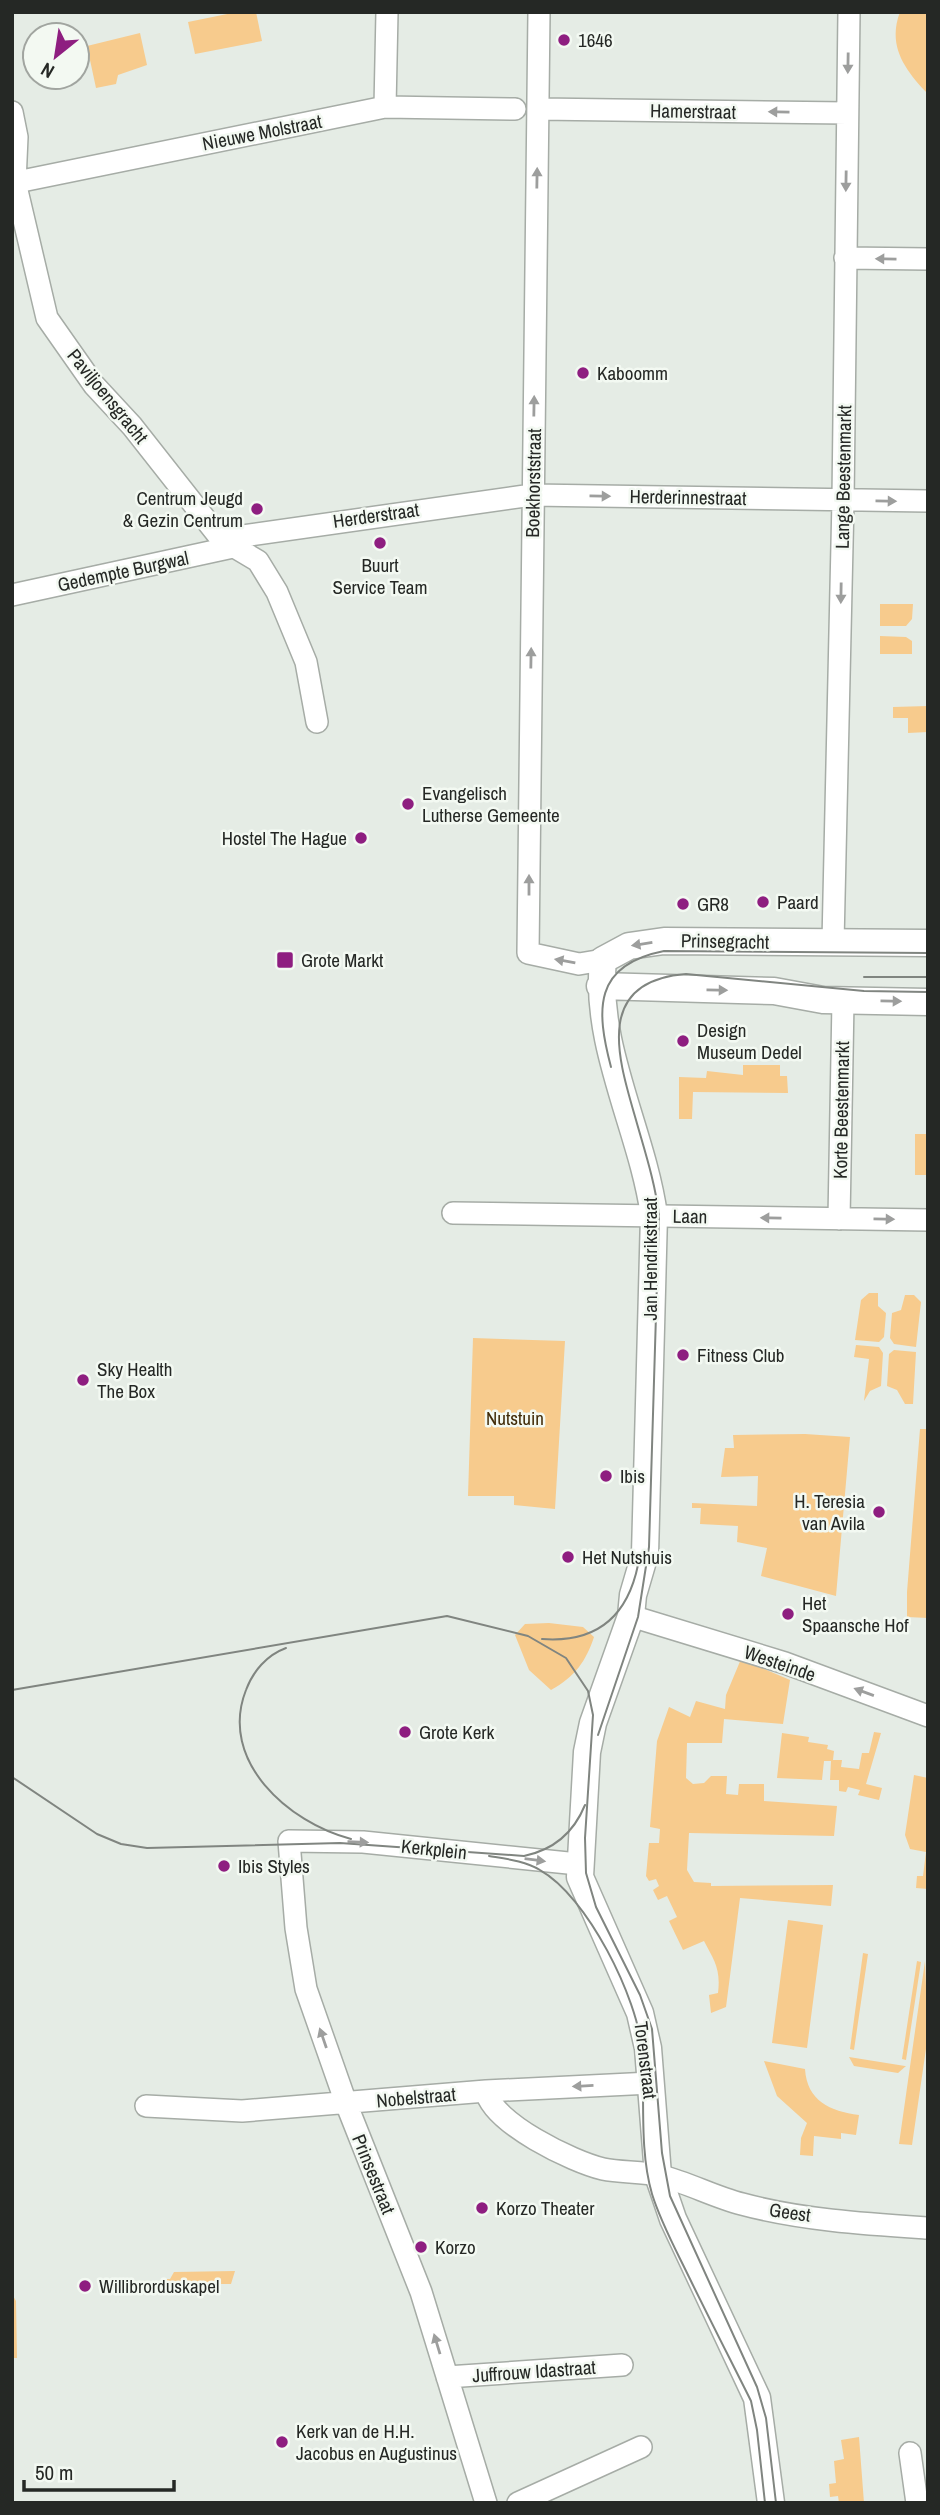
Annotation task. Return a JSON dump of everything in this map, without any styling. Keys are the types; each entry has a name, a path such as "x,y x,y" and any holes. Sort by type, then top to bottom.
{"street":[{"path":"385,107 387,12"},
{"name":"Boekhorststraat","path":"528,953 539,12"},
{"name":"Lange Beestenmarkt","path":"833,936 843,500 849,12"},
{"name":"Nieuwe Molstraat","path":"13,181 385,107 515,108"},
{"name":"Hamerstraat","path":"539,109 847,113"},
{"name":"Paviljoensgracht","path":"12,111 17,137 13,181 47,318 94,385 132,426 227,543 258,561 276,592 306,662 317,722"},
{"path":"845,258 928,259"},
{"name":"Herderinnestraat","path":"532,495 928,501"},
{"name":"Herderstraat","path":"227,543 532,495"},
{"name":"Gedempte Burgwal","path":"12,594 227,543"},
{"name":"Prinsegracht","path":"601,973 629,946 664,941 833,936 928,943"},
{"name":"Prinsegracht","path":"528,953 579,964 601,973 843,1001 928,1002"},
{"name":"Jan Hendrikstraat","path":"601,973 608,1034 646,1174 653,1215 643,1565 639,1603 631,1616"},
{"name":"Korte Beestenmarkt","path":"839,1219 843,1001"},
{"name":"Laan","path":"453,1213 928,1220"},
{"name":"Westeinde","path":"631,1616 785,1662 928,1716"},
{"name":"Torenstraat","path":"631,1616 593,1723 587,1752 579,1864 585,1893 640,2013 651,2083 658,2175 673,2219 757,2398 771,2503"},
{"name":"Kerkplein","path":"289,1841 363,1842 579,1864"},
{"name":"Prinsestraat","path":"289,1841 296,1928 306,1989 346,2103 421,2292 485,2503"},
{"name":"Nobelstraat","path":"146,2106 242,2111 486,2091 651,2083"},
{"path":"486,2091 493,2107 555,2150 592,2165 658,2175"},
{"name":"Geest","path":"658,2175 741,2204 882,2226 928,2228"},
{"name":"Juffrouw Idastraat","path":"447,2377 622,2365"},
{"path":"518,2503 640,2447"},
{"path":"910,2453 917,2503"}],"green space":[{"path":"237,12 256,12 262,41 195,54 188,22"},
{"path":"900,12 928,12 928,94 900,57 896,36"},
{"path":"140,33 147,65 118,75 116,84 96,88 91,65 91,45"},
{"path":"880,604 913,604 912,619 906,626 880,626"},
{"path":"880,636 906,637 912,641 912,654 880,654"},
{"path":"928,706 928,732 908,733 908,718 893,718 893,707"},
{"path":"743,1065 780,1065 780,1076 787,1076 788,1093 693,1092 692,1119 679,1119 679,1077 706,1078 707,1071 743,1075"},
{"path":"915,1134 928,1134 928,1175 915,1175"},
{"path":"869,1293 878,1293 878,1306 886,1313 884,1337 879,1342 855,1340 861,1300"},
{"path":"905,1295 914,1295 921,1302 916,1347 894,1344 890,1338 892,1313 901,1310"},
{"name":"Nutstuin","path":"473,1338 565,1341 555,1509 514,1505 514,1496 468,1496"},
{"path":"856,1345 879,1347 883,1353 881,1386 870,1391 864,1401 869,1359 854,1357"},
{"path":"894,1350 916,1352 913,1404 905,1404 897,1390 887,1386 889,1354"},
{"path":"920,1429 928,1429 928,1618 907,1617"},
{"path":"805,1434 850,1437 836,1596 761,1576 767,1548 737,1542 738,1526 700,1524 701,1508 692,1508 692,1503 757,1506 758,1476 721,1477 725,1448 734,1448 733,1435"},
{"path":"549,1623 583,1627 594,1637 578,1668 567,1680 551,1690 529,1670 515,1635 525,1624"},
{"path":"741,1659 790,1680 783,1724 724,1719 722,1743 687,1743 686,1778 693,1784 704,1783 711,1776 727,1776 726,1794 738,1795 739,1784 764,1784 764,1801 837,1806 834,1836 689,1833 687,1870 694,1882 711,1883 711,1886 833,1885 831,1906 740,1898 726,2007 711,2013 709,1995 718,1993 719,1985 714,1959 704,1941 683,1950 669,1921 677,1917 667,1896 658,1900 653,1890 659,1886 656,1879 649,1881 646,1876 649,1843 659,1843 660,1829 650,1827 657,1741 669,1707 690,1717 696,1701 725,1709 726,1695"},
{"path":"874,1732 881,1733 866,1784 882,1788 879,1800 858,1795 860,1790 848,1787 846,1792 839,1791 839,1780 830,1780 831,1761 824,1761 822,1780 777,1778 782,1733 809,1737 808,1742 828,1745 827,1749 834,1751 833,1760 842,1760 841,1767 859,1769 862,1753 869,1753"},
{"path":"914,1775 928,1778 928,1889 916,1888 917,1876 923,1876 926,1852 910,1849 905,1835"},
{"path":"788,1920 823,1925 807,2048 772,2043"},
{"path":"863,1953 868,1954 854,2050 850,2049"},
{"path":"917,1961 921,1962 906,2060 902,2059"},
{"path":"925,1961 928,2035 912,2145 899,2144"},
{"path":"849,2057 906,2066 898,2073 854,2066"},
{"path":"764,2061 805,2069 815,2097 839,2111 859,2115 856,2135 841,2133 841,2139 814,2136 813,2156 800,2155 801,2138 807,2123 777,2096"},
{"path":"235,2271 231,2284 175,2284 172,2291 165,2292 164,2279 170,2279 174,2272"},
{"path":"12,2294 16,2301 17,2358 12,2358"},
{"path":"859,2437 864,2503 839,2503 838,2496 830,2497 829,2484 836,2483 834,2461 844,2459 841,2440"}],"tram line":[{"path":"611,1067 603,1027 605,993 612,979 624,967 641,958 664,951 928,953"},
{"path":"598,1735 638,1617 649,1547 659,1215 623,1073 619,1028 624,1008 636,991 656,980 686,974 864,991 928,992"},
{"path":"864,977 928,977"},
{"path":"542,1639 578,1637 606,1623 626,1599 638,1565"},
{"path":"12,1690 447,1616 528,1636 566,1658 588,1691 593,1715 585,1838 586,1873 596,1907 640,1995 652,2029 662,2153 670,2196 757,2387 766,2418 776,2503"},
{"path":"286,1648 267,1659 249,1683 240,1716 242,1741 251,1764 265,1785 283,1804 304,1819 351,1839"},
{"path":"12,1777 97,1834 121,1844 147,1848 340,1843 524,1856 544,1849 561,1838 575,1824 585,1805"},
{"path":"489,1856 528,1864 558,1883 592,1925 620,1977 631,2004 642,2051 645,2159 652,2194 669,2236 751,2401 765,2503"}],"place":[{"name":"1646","path":"564,40"},
{"name":"Kaboomm","path":"583,373"},
{"name":"Centrum Jeugd & Gezin Centrum","path":"257,509"},
{"name":"Buurt Service Team","path":"380,543"},
{"name":"Evangelisch Lutherse Gemeente","path":"408,804"},
{"name":"Hostel The Hague","path":"361,838"},
{"name":"Paard","path":"763,902"},
{"name":"GR8","path":"683,904"},
{"name":"Grote Markt","path":"285,960"},
{"name":"Design Museum Dedel","path":"683,1041"},
{"name":"Fitness Club","path":"683,1355"},
{"name":"Sky Health The Box","path":"83,1380"},
{"name":"Ibis","path":"606,1476"},
{"name":"H. Teresia van Avila","path":"879,1512"},
{"name":"Het Nutshuis","path":"568,1557"},
{"name":"Het Spaansche Hof","path":"788,1614"},
{"name":"Grote Kerk","path":"405,1732"},
{"name":"Ibis Styles","path":"224,1866"},
{"name":"Korzo Theater","path":"482,2208"},
{"name":"Korzo","path":"421,2247"},
{"name":"Willibrorduskapel","path":"85,2286"},
{"name":"Kerk van de H.H. Jacobus en Augustinus","path":"282,2442"}]}
